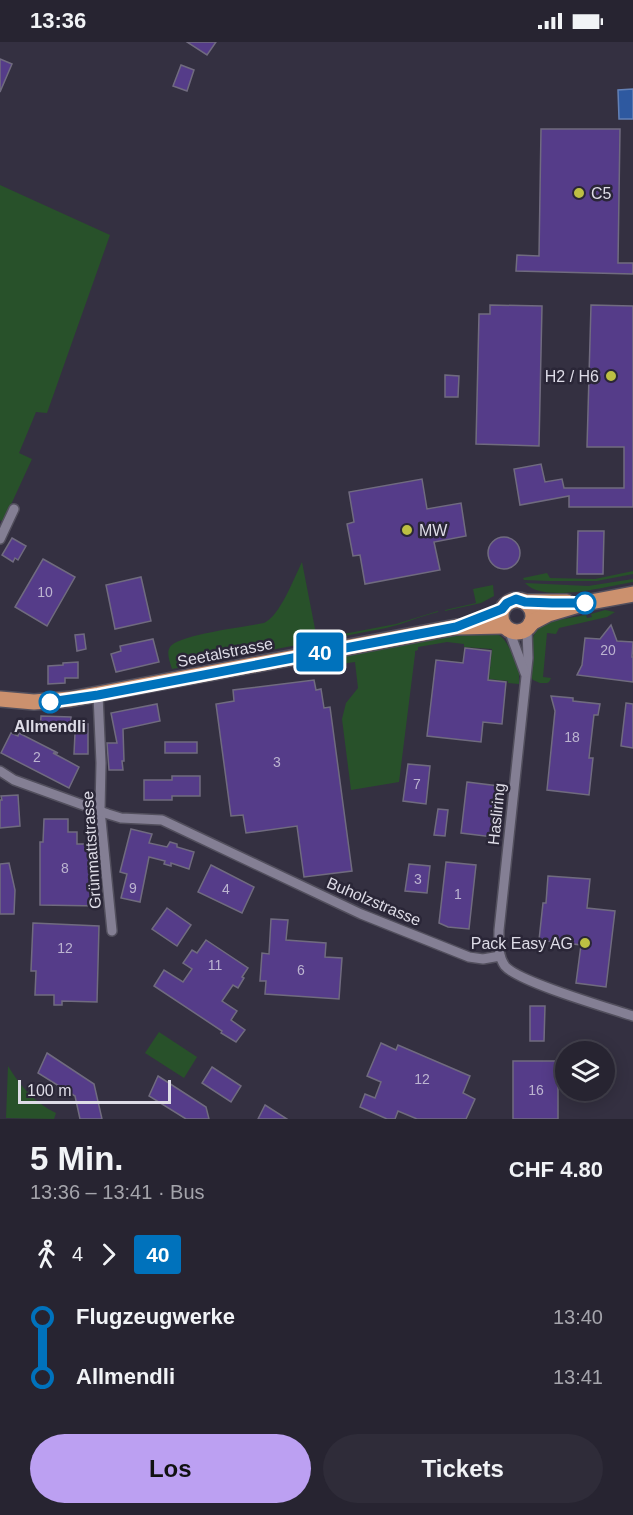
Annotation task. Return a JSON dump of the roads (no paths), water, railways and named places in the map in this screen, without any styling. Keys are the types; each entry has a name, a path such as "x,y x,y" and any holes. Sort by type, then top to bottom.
{"main road":[{"path":"529,626 533,619 533,611 525,602 520,599 513,600 502,609 500,616 506,628 518,632 529,626 548,614 585,603 633,594"},
{"path":"525,602 585,603"},
{"name":"Seetalstrasse","path":"0,699 51,702 98,695 456,627 502,609"},
{"name":"Seetalstrasse","path":"456,627 506,628"}],"street":[{"path":"0,540 14,509"},
{"name":"Hasliring","path":"500,956 499,930 528,658 529,626"},
{"name":"Hasliring","path":"506,628 525,675"},
{"name":"Grünmattstrasse","path":"98,695 101,763 100,810 112,931"},
{"path":"0,771 14,780 100,810"},
{"name":"Buholzstrasse","path":"100,810 122,818 162,820 361,914 469,957 483,959 500,956"},
{"path":"500,956 506,968 519,976 633,1016"}],"water":[{"path":"633,89 633,119 619,119 618,90"}],"place":[{"name":"C5","path":"579,193"},
{"name":"H2 / H6","path":"611,376"},
{"name":"MW","path":"407,530"},
{"name":"Allmendli","path":"50,702"},
{"name":"Pack Easy AG","path":"585,943"}]}
